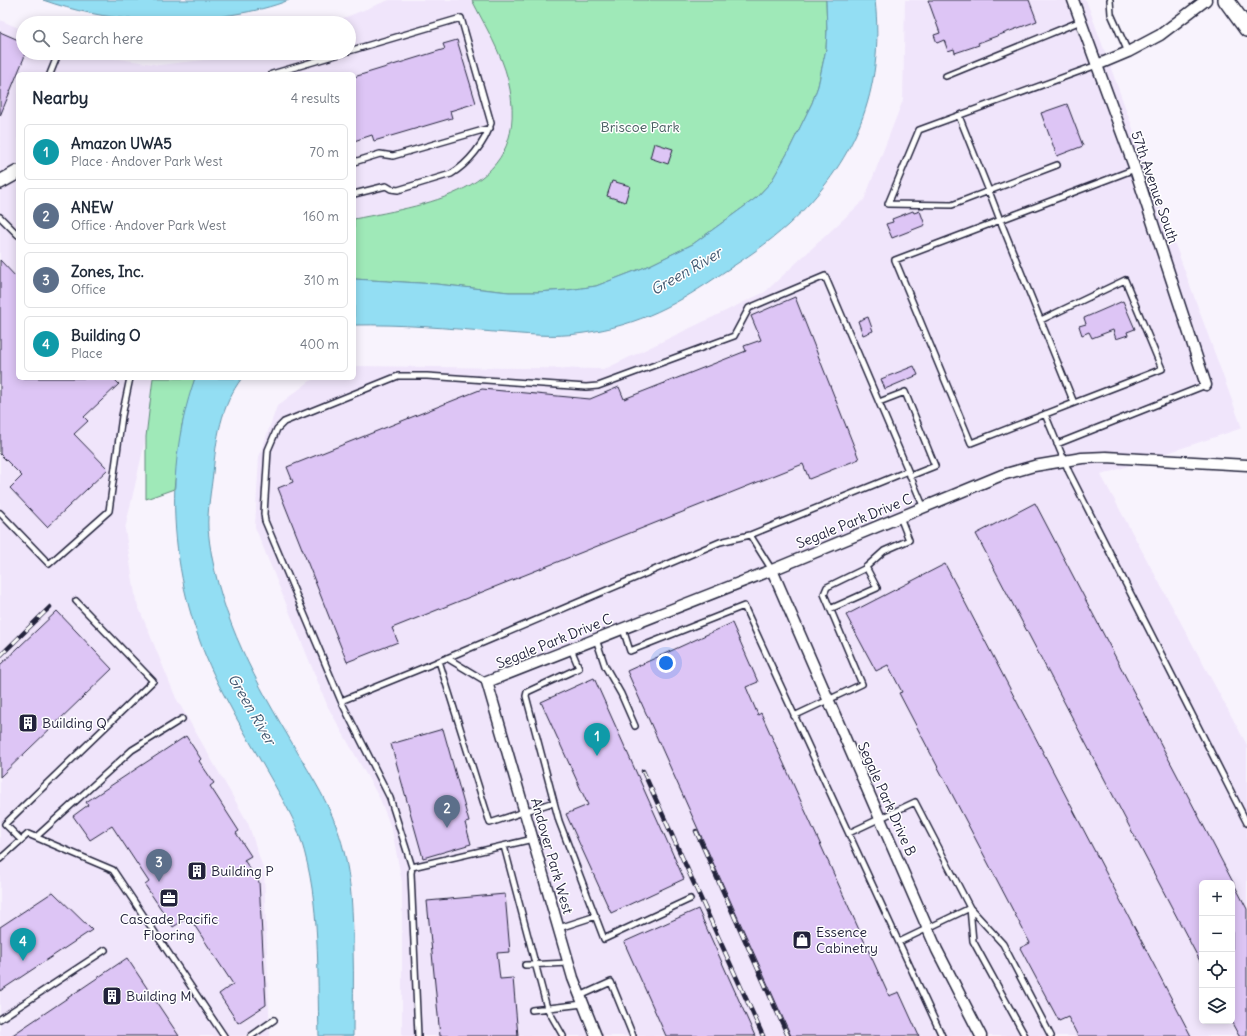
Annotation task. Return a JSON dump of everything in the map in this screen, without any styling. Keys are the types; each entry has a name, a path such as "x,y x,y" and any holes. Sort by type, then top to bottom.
{"main road":[{"path":"1226,0 1247,29"}],"street":[{"name":"57th Avenue South","path":"1073,0 1134,169 1206,385"},
{"path":"1097,65 1128,52 1160,35 1206,0"},
{"path":"0,182 16,173"},
{"name":"Segale Park Drive C","path":"487,682 772,570 1002,475 1034,466 1082,458 1106,457 1247,465"},
{"name":"Segale Park Drive B","path":"772,570 937,950 982,1036"},
{"name":"Andover Park West","path":"487,682 569,963 596,1036"}],"lane":[{"path":"1110,0 1111,14 1128,52"},
{"path":"356,49 461,18 491,123 490,128 480,146 458,170 451,174 398,190 391,189 386,186 356,194"},
{"path":"946,76 1081,21"},
{"path":"51,72 56,60"},
{"path":"279,72 319,60"},
{"path":"1057,166 952,205 888,204 919,130 1097,65"},
{"path":"959,116 1074,403"},
{"path":"356,161 380,154 393,156 490,128"},
{"path":"1041,320 1125,280 1162,369 971,443 895,260 1134,169"},
{"path":"0,217 16,233"},
{"path":"418,1036 411,873 412,867 390,798 341,701 265,520 264,514 268,450 277,429 284,422 398,376 427,376 586,388 598,386 734,336 749,308 826,276 924,508"},
{"path":"0,513 49,564 109,511 122,416 130,380"},
{"path":"1057,444 1206,385"},
{"path":"341,701 447,658 720,542 750,535 909,474 935,466 905,392 879,402"},
{"path":"1045,414 1064,461 1247,823"},
{"path":"794,716 862,684 824,594 827,587 866,567 884,551 909,540 900,518"},
{"path":"750,535 772,570"},
{"path":"830,609 877,588 866,567"},
{"path":"21,840 5,824 153,681 76,601"},
{"path":"623,629 630,651 744,606 942,1036"},
{"path":"596,639 605,666 621,694 636,726"},
{"path":"571,649 579,668 527,692 526,696 559,821 604,939 690,899"},
{"path":"447,658 487,682"},
{"path":"439,661 490,822 554,802"},
{"path":"36,837 132,750 182,719"},
{"path":"849,833 915,802 970,908 1003,944 1051,1036"},
{"path":"0,859 28,834 113,870 224,1036"},
{"path":"412,867 533,839"},
{"path":"504,846 547,1008 563,1036"},
{"path":"898,942 970,908"},
{"path":"970,908 973,941 1025,1036"},
{"path":"559,928 596,916"},
{"path":"0,1019 104,950"},
{"path":"526,965 569,963"},
{"path":"532,1010 582,1000 611,982 633,1036"},
{"path":"251,1036 274,1020"}],"shaded area":[{"path":"389,0 472,0 501,58 508,79 512,102 512,120 509,135 503,151 496,165 482,178 452,195 427,203 356,219 356,72 16,72 16,380 153,380 146,437 125,529 136,601 176,698 248,823 264,871 270,1036 0,1036 0,20 16,27 16,60 126,60 159,65 204,60 356,60 356,16 349,16"},
{"path":"905,0 1086,0 1242,428 1101,475 1247,745 1247,1036 402,1036 402,882 392,830 380,799 328,707 255,527 259,457 277,406 311,380 356,380 356,366 605,369 765,292 864,200 903,100"}],"green space":[{"name":"Briscoe Park","path":"472,0 826,0 826,49 818,86 812,103 787,154 771,182 756,198 693,244 648,266 596,286 568,290 509,292 436,284 356,279 356,219 415,206 445,197 471,185 492,168 506,146 512,117 508,80 502,60"},
{"path":"153,380 194,380 182,425 174,489 146,499 146,437"}],"water":[{"path":"43,0 289,0 276,5 224,16 108,16 66,7"},
{"name":"Green River","path":"826,0 875,0 877,33 875,65 870,95 848,151 831,176 811,201 788,225 749,256 691,294 658,312 641,319 623,325 584,333 539,335 389,325 356,325 356,279 436,284 509,292 568,290 596,286 648,266 693,244 756,198 771,182 787,154 812,103 818,86 826,49"},
{"name":"Green River","path":"194,380 241,380 224,411 216,448 208,515 208,529 212,557 226,611 236,637 260,687 321,792 342,843 352,903 353,1036 319,1036 318,962 315,913 312,888 301,840 289,811 223,693 206,656 192,618 182,578 176,538 175,498 177,457 184,417"}],"building":[{"path":"928,0 1029,0 1037,21 978,43 979,45 955,53 954,49 948,51 944,40 937,43 934,35 940,33"},
{"path":"0,32 16,39 16,60 23,60 18,72 16,72 16,77 0,116"},
{"path":"457,40 476,103 450,111 452,118 374,141 372,135 356,140 356,76 445,49 443,44"},
{"path":"1067,104 1083,146 1057,156 1041,113"},
{"path":"654,143 673,149 668,164 650,158"},
{"path":"612,181 630,186 625,202 607,196"},
{"path":"913,211 914,213 920,211 925,225 892,238 886,224 893,222 892,219"},
{"path":"0,260 16,277 16,380 115,380 119,384 84,417 88,421 74,434 108,469 47,527 10,488 22,476 0,454"},
{"path":"795,297 859,459 809,479 803,464 392,628 398,642 347,662 278,488 293,482 287,467 482,389 590,399 619,387 624,399 746,351 744,346 761,340 751,316"},
{"path":"1123,301 1135,329 1127,332 1128,335 1116,339 1113,330 1092,338 1089,332 1082,335 1079,326 1086,324 1084,318"},
{"path":"868,317 873,331 863,335 858,321"},
{"path":"914,366 918,375 885,389 881,379"},
{"path":"1035,503 1232,880 1199,880 1199,959 976,534"},
{"path":"945,564 1191,1036 1078,1036 1068,1017 1059,1021 1020,948 1030,943 899,693 902,692 888,665 876,671 846,615"},
{"name":"Building Q","path":"57,611 112,669 0,777 0,665"},
{"path":"732,623 758,682 746,687 758,715 761,713 889,996 899,992 919,1036 791,1036 627,671"},
{"path":"594,678 684,879 611,913 566,814 588,805 541,702"},
{"path":"443,729 469,822 465,823 471,844 423,858 391,744"},
{"name":"Building P","path":"186,736 201,759 199,761 214,783 210,786 239,831 236,833 251,856 244,860 259,882 266,1005 238,1023 219,994 233,984 189,917 173,927 145,885 149,882 112,826 90,840 73,816 88,805 86,802"},
{"path":"1235,886 1247,909 1247,1036 1239,1036 1233,1024 1235,1024"},
{"path":"53,892 92,930 0,991 0,927"},
{"path":"505,894 510,952 497,953 500,979 513,978 518,1036 440,1036 427,901"},
{"path":"698,909 755,1036 666,1036 624,942"},
{"name":"Building M","path":"127,958 179,1036 11,1036"}],"railway":[{"path":"0,656 50,607"},
{"path":"643,771 763,1036"},
{"path":"696,831 788,1036"}],"place":[{"name":"Building Q","path":"28,723"},
{"name":"Amazon UWA5","path":"597,756"},
{"name":"ANEW","path":"447,828"},
{"name":"Building P","path":"197,871"},
{"name":"Zones, Inc.","path":"159,882"},
{"name":"Cascade Pacific Flooring","path":"169,898"},
{"name":"Essence Cabinetry","path":"802,940"},
{"name":"Building O","path":"23,961"},
{"name":"Building M","path":"112,996"}]}
